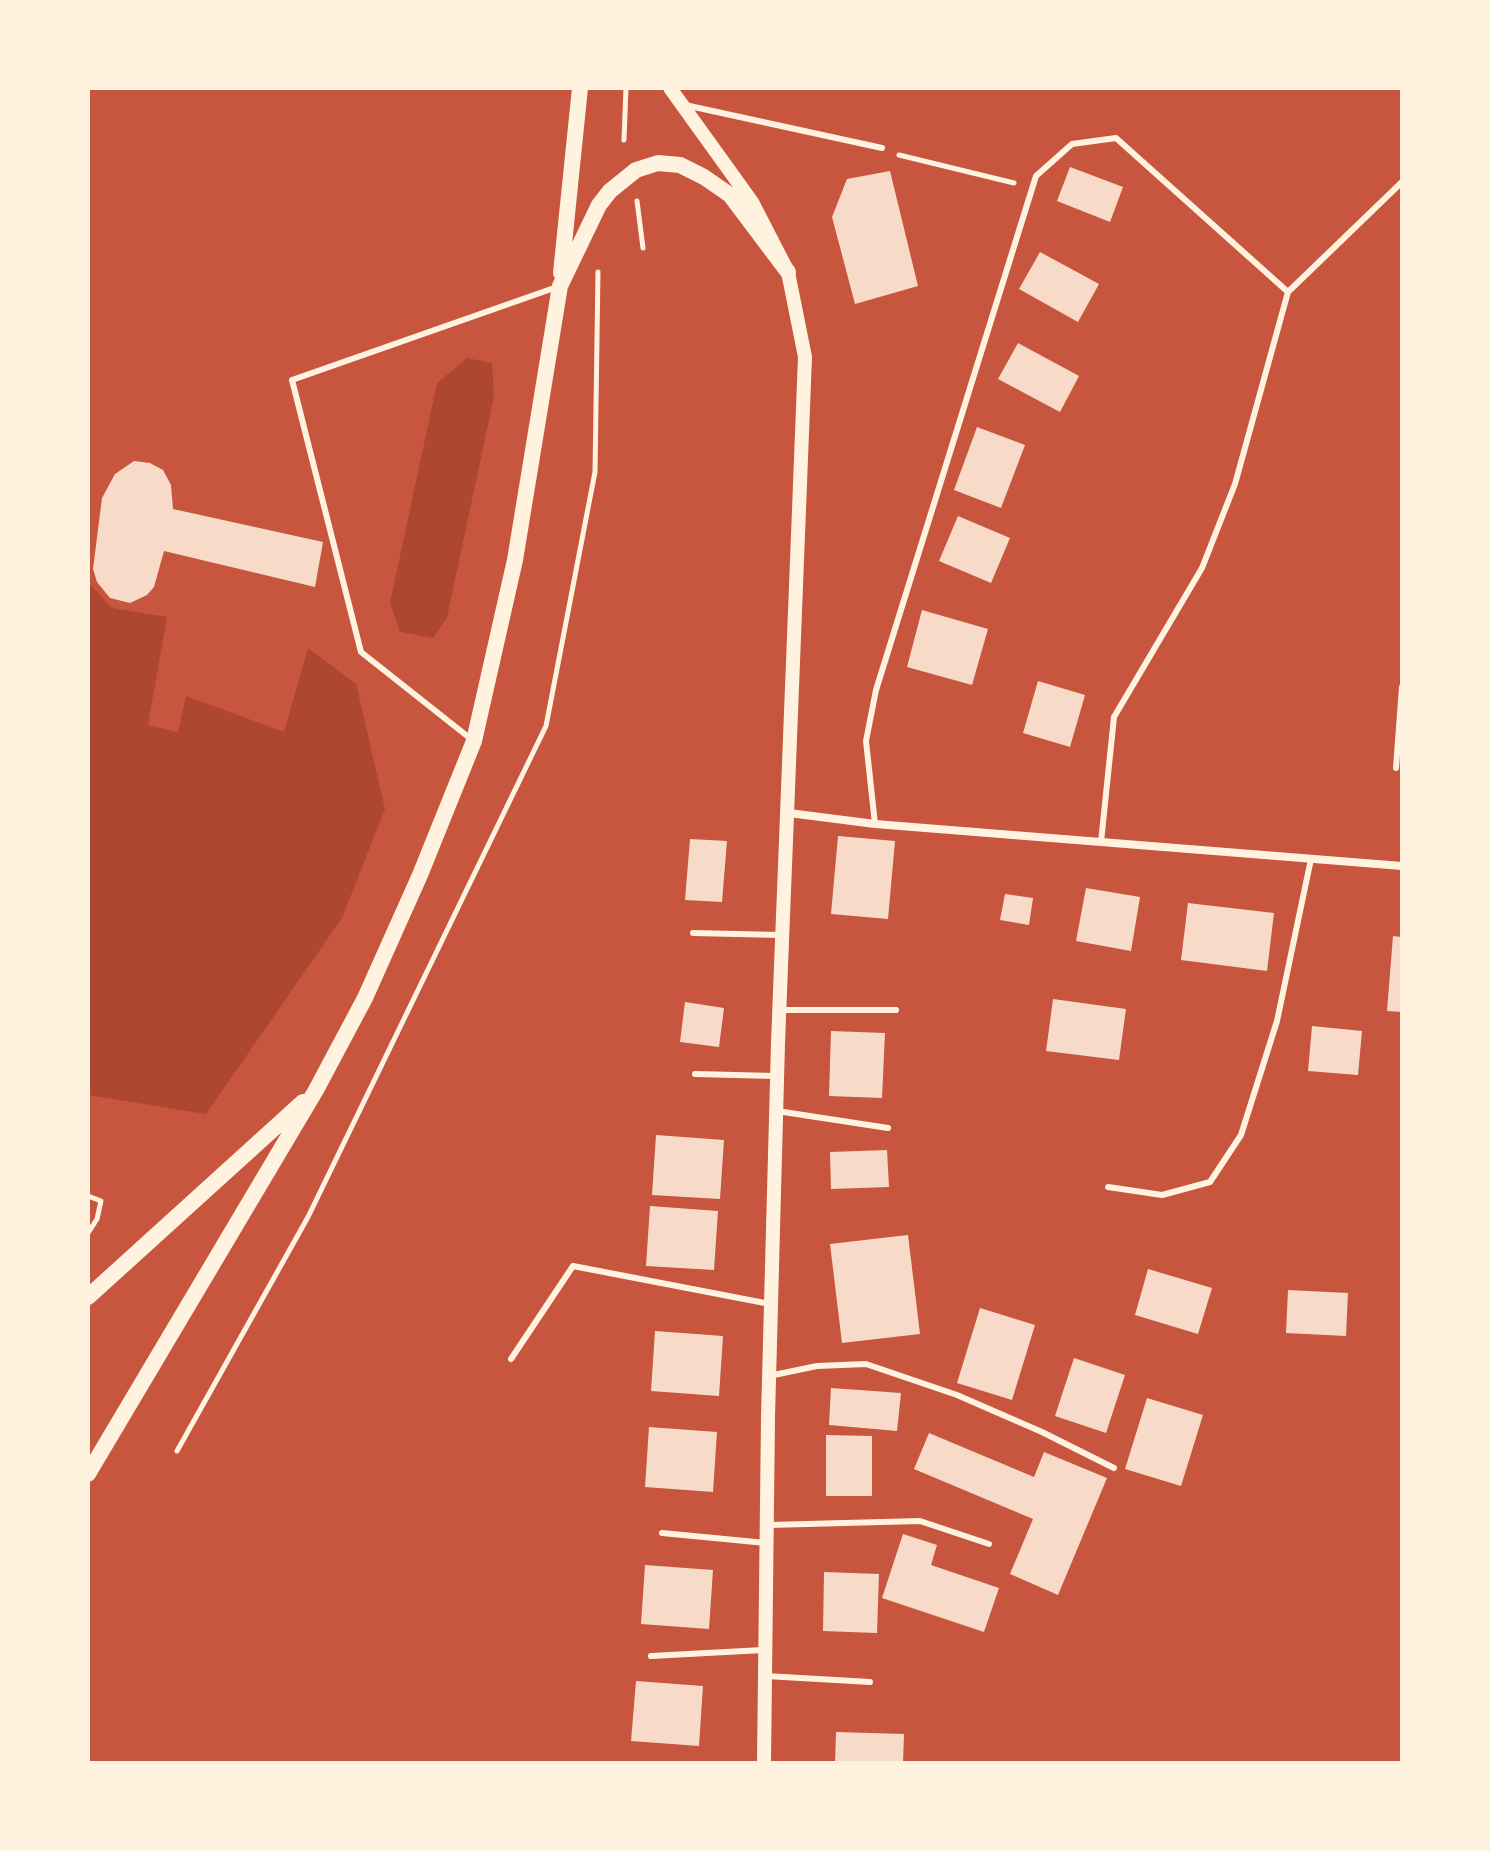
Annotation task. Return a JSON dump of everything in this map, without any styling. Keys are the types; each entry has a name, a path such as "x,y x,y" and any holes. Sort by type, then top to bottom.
{"main road":[{"path":"88,1474 316,1090 365,998 420,875 474,741 515,560 560,286 580,88"},
{"path":"560,286 604,197 631,173 658,163 691,169 719,186 740,207 788,272"},
{"path":"88,1297 316,1090"}],"street":[{"path":"670,88 752,202 788,272 805,357 789,684 789,813 777,1076 764,1763"},
{"path":"789,813 875,824 1402,866"}],"lane":[{"path":"682,104 882,148"},
{"path":"875,824 866,741 876,690 1036,176 1072,144 1116,138 1288,292"},
{"path":"1101,842 1114,717 1202,568 1235,484 1288,292 1402,182"},
{"path":"474,741 361,652 292,380 560,286"},
{"path":"1396,768 1402,687"},
{"path":"1108,1187 1162,1195 1210,1182 1241,1135 1277,1021 1311,859"},
{"path":"693,933 783,935"},
{"path":"779,1010 896,1010"},
{"path":"695,1074 777,1076"},
{"path":"777,1111 888,1128"},
{"path":"511,1359 573,1266 772,1305"},
{"path":"769,1376 817,1366 866,1364 957,1395 1114,1468"},
{"path":"769,1525 920,1521 989,1544"},
{"path":"662,1533 769,1543"},
{"path":"651,1656 767,1650"},
{"path":"766,1676 870,1682"}],"path":[{"path":"624,140 626,88"},
{"path":"894,154 1032,187"},
{"path":"636,195 643,248"},
{"path":"88,1196 101,1201 97,1219 88,1233"}],"shaded area":[{"path":"467,358 492,363 494,396 447,618 433,638 400,632 390,603 437,383"},
{"path":"88,582 112,608 167,617 148,725 178,732 186,696 284,732 308,648 356,684 385,809 342,918 206,1114 88,1095"}],"building":[{"path":"1070,167 1123,187 1110,222 1057,201"},
{"path":"890,171 918,286 855,304 832,217 847,179"},
{"path":"1040,252 1099,284 1078,322 1019,289"},
{"path":"1018,343 1079,376 1060,412 998,379"},
{"path":"977,427 1025,445 1001,508 954,490"},
{"path":"134,461 150,463 163,470 171,485 173,509 323,542 315,587 164,551 154,587 147,595 130,603 110,598 97,582 93,569 102,498 115,474"},
{"path":"958,516 1010,538 991,583 939,561"},
{"path":"922,610 988,629 972,685 907,667"},
{"path":"1038,681 1085,695 1070,747 1023,733"},
{"path":"838,836 895,841 888,919 831,914"},
{"path":"690,839 727,841 722,902 685,900"},
{"path":"1086,888 1140,897 1131,951 1076,941"},
{"path":"1005,894 1033,898 1029,925 1000,920"},
{"path":"1188,903 1274,913 1267,971 1181,960"},
{"path":"1393,936 1402,937 1402,1012 1387,1011"},
{"path":"1053,999 1126,1009 1119,1060 1046,1051"},
{"path":"685,1002 724,1008 719,1047 680,1042"},
{"path":"1312,1026 1362,1031 1358,1075 1308,1071"},
{"path":"831,1031 885,1033 882,1098 829,1096"},
{"path":"656,1135 724,1140 720,1199 652,1195"},
{"path":"887,1150 889,1187 831,1189 830,1152"},
{"path":"650,1206 718,1211 714,1270 646,1266"},
{"path":"908,1235 920,1334 842,1343 830,1244"},
{"path":"1148,1269 1212,1288 1198,1334 1135,1315"},
{"path":"1288,1290 1348,1293 1346,1336 1286,1333"},
{"path":"980,1308 1035,1325 1012,1400 957,1383"},
{"path":"655,1331 723,1336 719,1396 651,1391"},
{"path":"1074,1358 1125,1375 1106,1433 1055,1416"},
{"path":"831,1388 901,1393 897,1431 829,1425"},
{"path":"1147,1398 1203,1415 1181,1486 1125,1469"},
{"path":"649,1427 717,1432 713,1492 645,1487"},
{"path":"929,1433 1034,1477 1044,1452 1107,1478 1058,1595 1010,1574 1033,1519 914,1469"},
{"path":"826,1435 872,1436 872,1496 826,1496"},
{"path":"903,1534 937,1545 931,1565 999,1588 984,1632 882,1598"},
{"path":"645,1565 713,1570 709,1629 641,1624"},
{"path":"824,1572 879,1574 877,1633 823,1631"},
{"path":"636,1681 703,1686 699,1746 631,1741"},
{"path":"836,1732 904,1734 903,1763 835,1763"}]}
